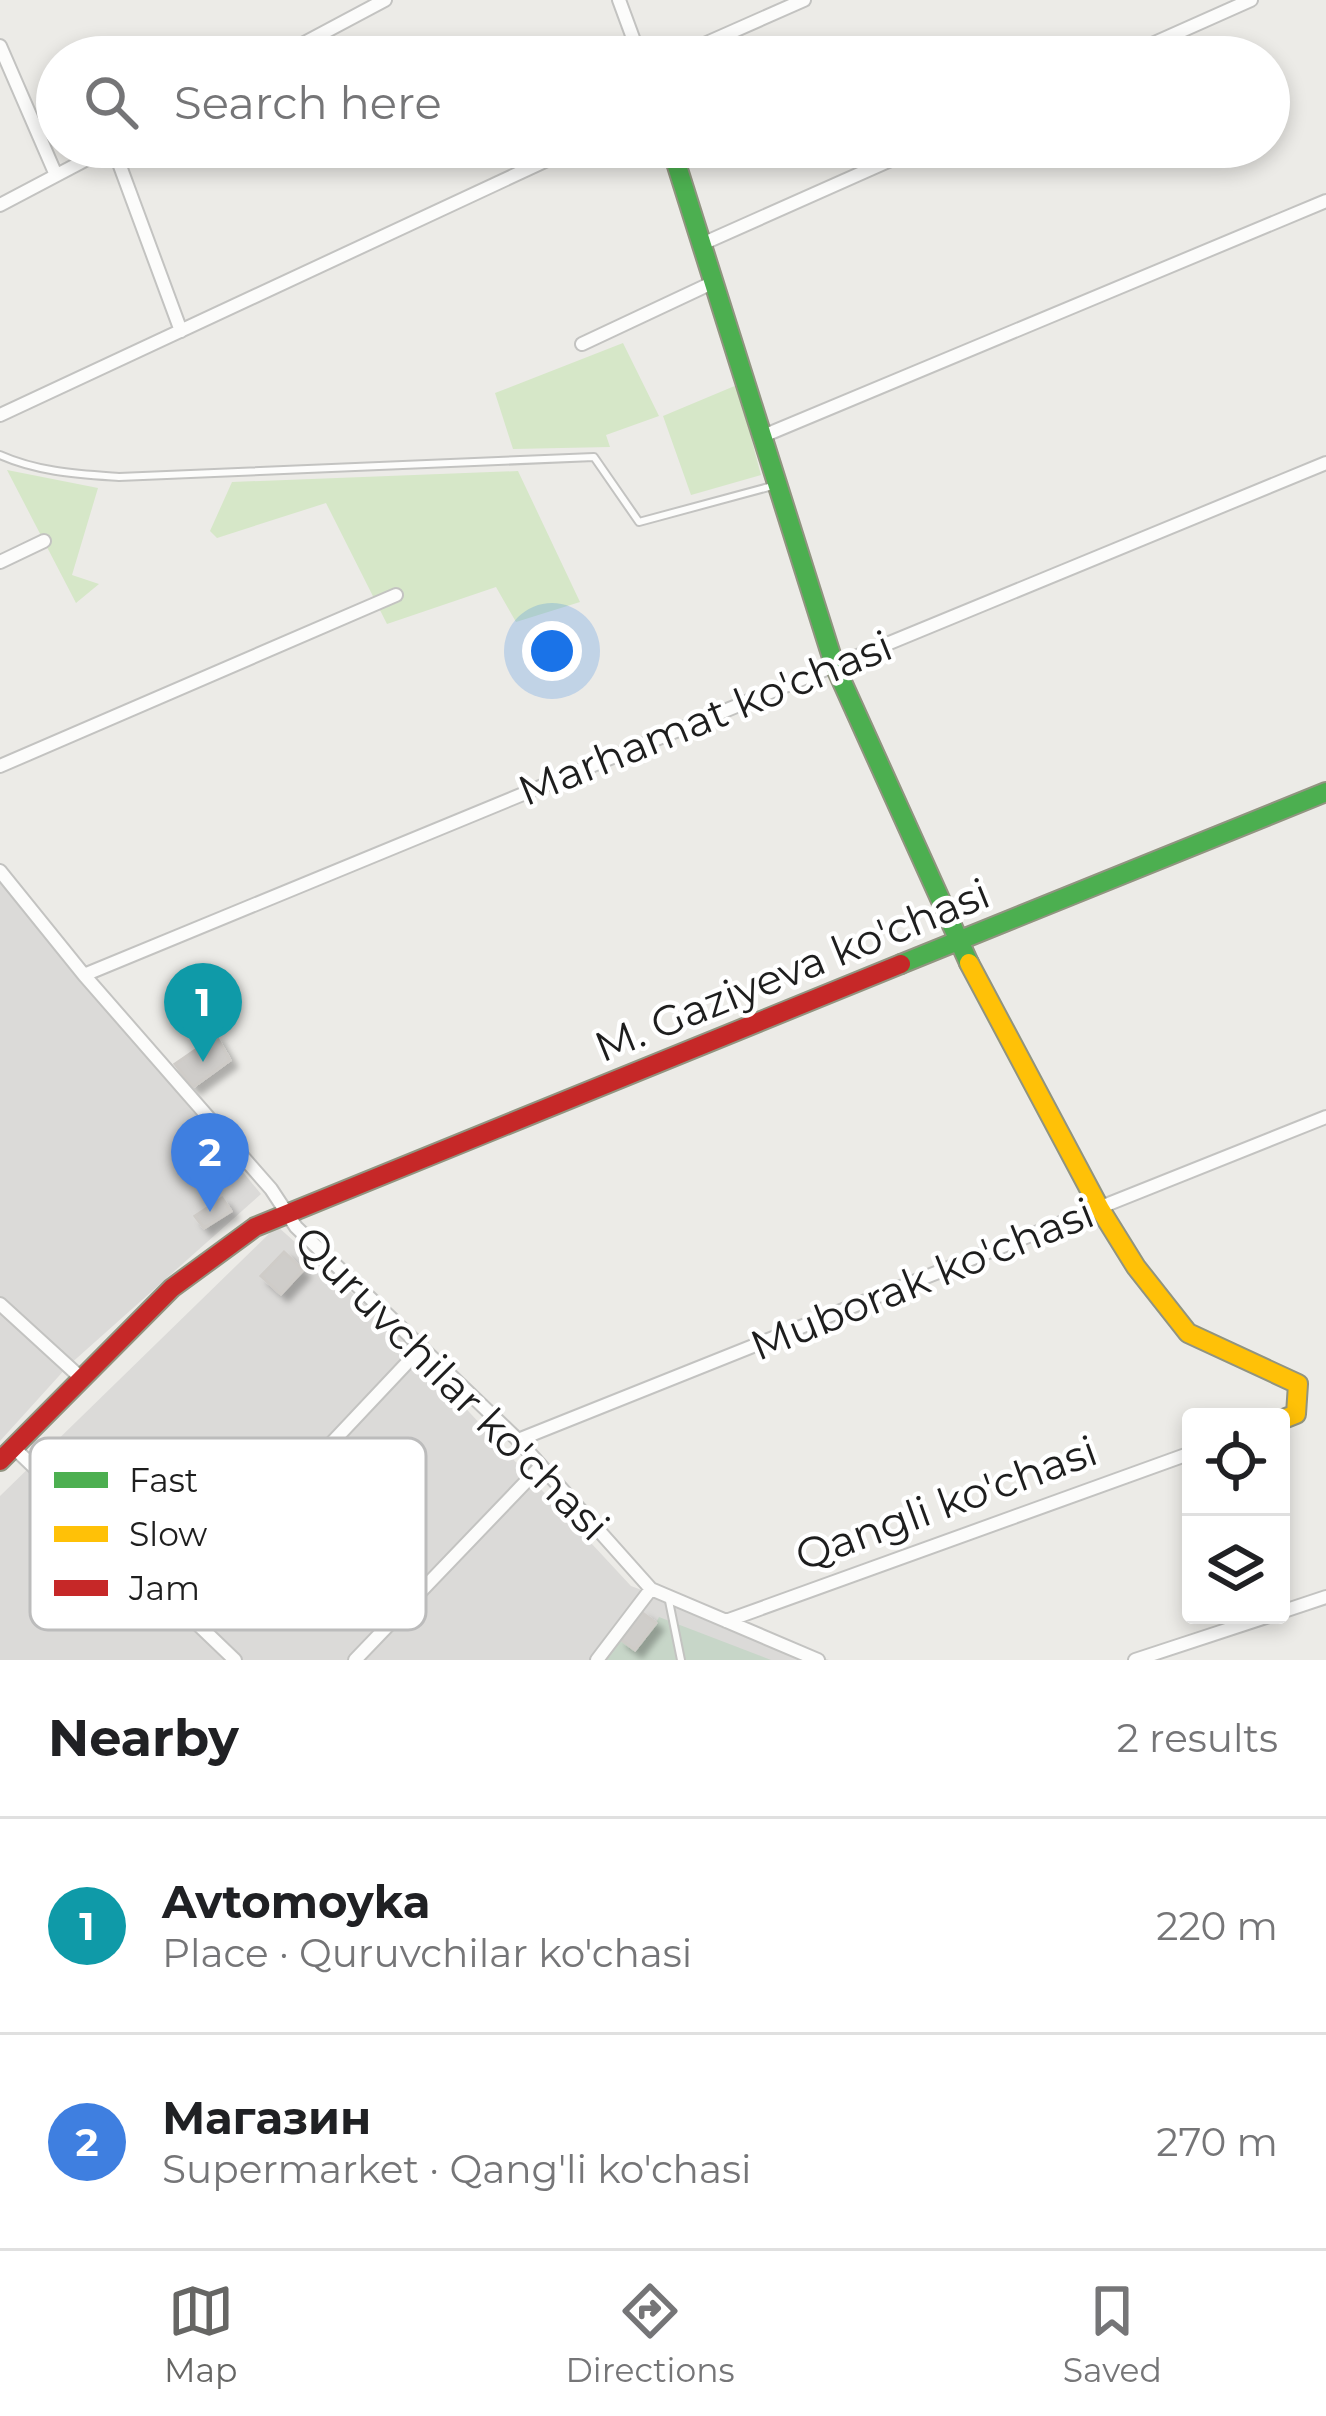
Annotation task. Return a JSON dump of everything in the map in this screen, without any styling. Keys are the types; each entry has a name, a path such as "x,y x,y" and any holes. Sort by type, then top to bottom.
{"street":[{"path":"317,36 385,0"},
{"path":"619,0 632,36"},
{"path":"723,36 804,0"},
{"path":"1170,36 1251,0"},
{"path":"0,46 36,130"},
{"path":"53,168 56,176"},
{"path":"0,205 71,168"},
{"path":"119,168 182,332"},
{"path":"0,415 530,168"},
{"path":"678,168 834,664 958,942 1100,1209 1136,1267 1188,1333 1298,1384 1296,1414 1290,1416"},
{"path":"702,244 873,168"},
{"path":"764,436 1326,201"},
{"path":"582,344 714,282"},
{"name":"Marhamat ko'chasi","path":"84,975 1326,463"},
{"path":"0,562 44,541"},
{"path":"0,766 396,595"},
{"name":"M. Gaziyeva ko'chasi","path":"7,1454 80,1377 198,1266 255,1227 1326,792"},
{"name":"Quruvchilar ko'chasi","path":"0,871 271,1189 285,1214 518,1440 651,1589 818,1660"},
{"name":"Muborak ko'chasi","path":"518,1440 1326,1117"},
{"path":"0,1304 80,1377"},
{"path":"336,1438 422,1347"},
{"path":"7,1454 30,1474"},
{"name":"Qangli ko'chasi","path":"726,1621 1182,1456"},
{"path":"426,1586 541,1466"},
{"path":"597,1660 651,1589"},
{"path":"1290,1609 1326,1597"},
{"path":"1136,1660 1245,1624"},
{"path":"203,1630 235,1660"},
{"path":"355,1660 384,1630"}],"lane":[{"path":"0,455 70,474 119,477 594,457 639,522 777,485"},
{"path":"668,1597 681,1660"}],"shaded area":[{"path":"0,879 261,1194 68,1366 0,1441"},
{"path":"277,1226 391,1328 631,1586 829,1660 0,1660 0,1496 30,1467 30,1630 426,1630 426,1438 60,1438"}],"green space":[{"path":"623,343 659,416 606,435 610,447 513,449 495,393"},
{"path":"737,385 761,475 691,495 663,416"},
{"path":"7,470 98,488 72,575 99,584 76,603"},
{"path":"518,471 580,602 516,622 496,587 387,624 326,503 217,538 210,531 232,482"},
{"path":"641,1612 656,1623 659,1617 771,1660 604,1660"}],"building":[{"path":"216,1036 230,1060 193,1087 175,1064"},
{"path":"222,1198 231,1211 204,1228 195,1216"},
{"path":"284,1252 303,1270 281,1294 261,1276"},
{"path":"641,1612 656,1623 635,1650 620,1639"}],"traffic: fast":[{"path":"678,168 834,664 969,963"},
{"path":"901,964 1326,792"}],"traffic: slow":[{"path":"969,963 1100,1209 1136,1267 1188,1333 1298,1384 1296,1414 1290,1416"}],"traffic: jam":[{"path":"0,1461 172,1288 255,1227 901,964"}],"place":[{"name":"Avtomoyka","path":"203,1062"},
{"name":"Магазин","path":"210,1212"}]}
